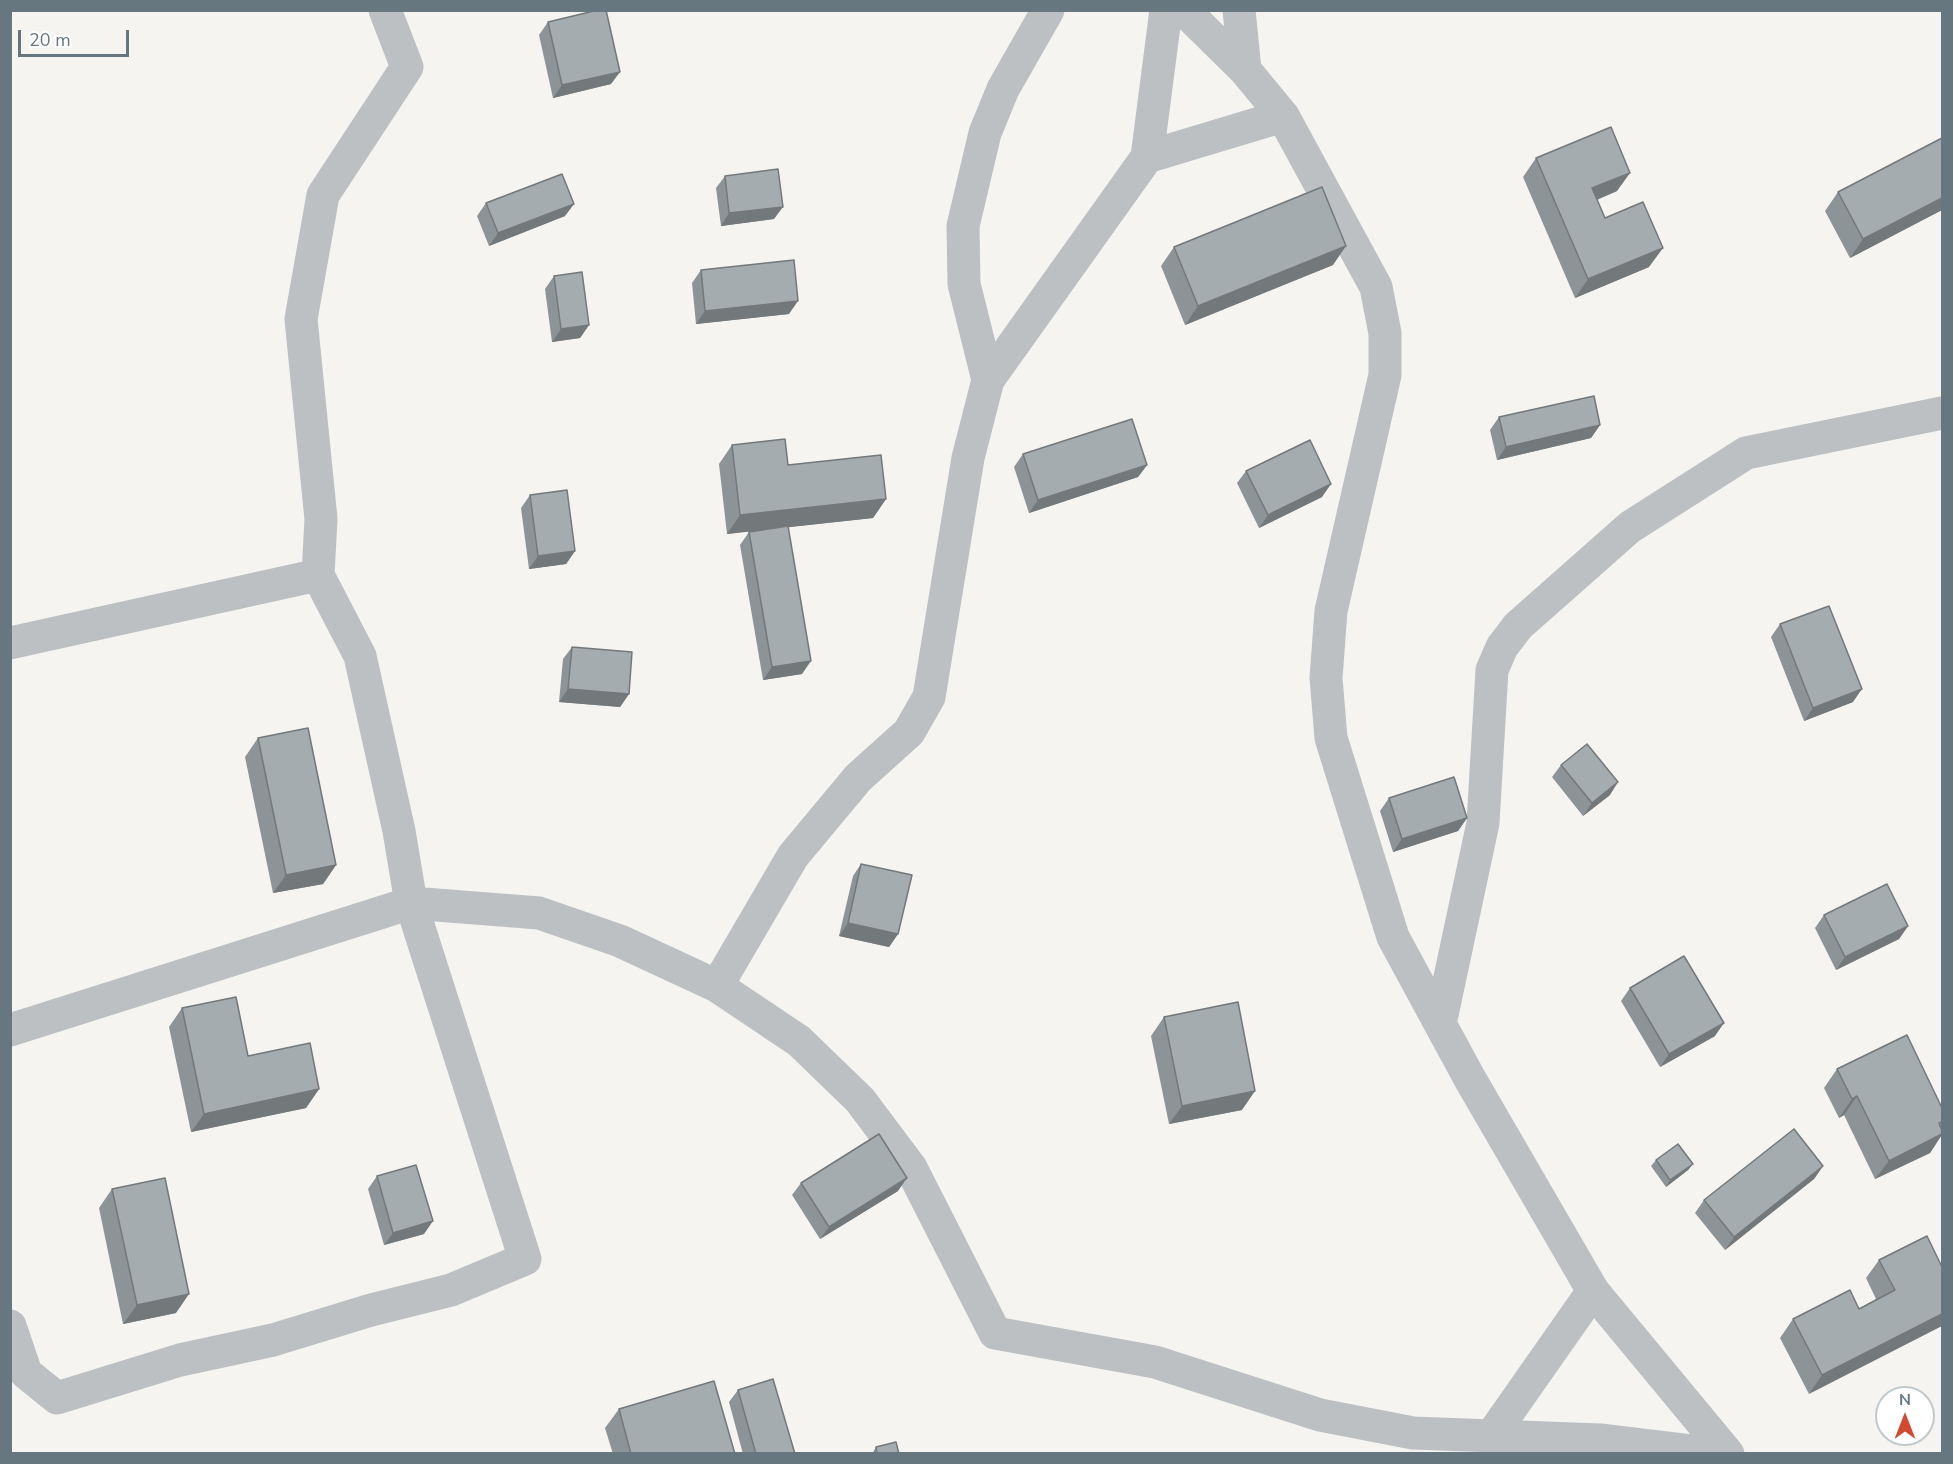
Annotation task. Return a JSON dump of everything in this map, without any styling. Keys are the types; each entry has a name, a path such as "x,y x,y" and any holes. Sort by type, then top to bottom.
{"street":[{"path":"10,1326 26,1373 57,1398 180,1360 273,1340 371,1310 451,1290 525,1259 411,903 399,831 360,656 318,575 321,519 302,319 323,195 407,67 385,10"},
{"path":"988,380 964,284 963,226 985,133 1008,80 1048,10"},
{"path":"717,986 793,856 858,778 909,732 929,697 968,458 988,380 1148,157 1166,10"},
{"path":"1184,10 1245,70 1283,116 1376,287 1385,333 1385,375 1331,611 1326,678 1331,738 1393,937 1440,1024 1593,1291 1728,1454"},
{"path":"1239,10 1245,70"},
{"path":"1148,157 1283,116"},
{"path":"1440,1024 1483,823 1492,670 1502,647 1518,626 1630,527 1746,453 1942,413"},
{"path":"10,643 318,575"},
{"path":"10,1030 411,903 539,913 620,941 717,986 799,1041 860,1100 911,1168 995,1334 1155,1362 1320,1415 1413,1433 1490,1438 1600,1440 1716,1454"},
{"path":"1490,1438 1593,1291"}],"building":[{"path":"606,10 620,72 562,85 548,22"},
{"path":"1611,127 1630,173 1592,188 1605,218 1643,202 1663,248 1588,279 1536,158"},
{"path":"1942,138 1942,198 1863,239 1838,192"},
{"path":"778,169 783,207 729,213 725,176"},
{"path":"562,174 574,204 498,233 486,203"},
{"path":"1322,187 1346,246 1198,306 1174,247"},
{"path":"794,260 798,301 705,311 701,270"},
{"path":"582,272 589,325 561,329 554,276"},
{"path":"1594,396 1600,425 1506,447 1499,417"},
{"path":"1132,419 1147,465 1038,500 1023,454"},
{"path":"785,439 788,465 881,455 886,499 740,515 732,445"},
{"path":"1310,440 1331,484 1268,515 1246,471"},
{"path":"567,490 575,551 538,556 530,495"},
{"path":"788,526 811,661 772,667 749,532"},
{"path":"1829,606 1862,689 1813,708 1780,624"},
{"path":"572,647 632,652 629,694 568,689"},
{"path":"308,728 336,865 286,875 258,738"},
{"path":"1587,744 1618,782 1592,803 1561,765"},
{"path":"1454,777 1467,818 1402,839 1389,798"},
{"path":"861,864 912,875 898,934 848,923"},
{"path":"1887,884 1908,926 1845,957 1824,915"},
{"path":"1684,956 1724,1023 1669,1054 1630,988"},
{"path":"236,997 248,1056 310,1043 319,1089 204,1114 182,1008"},
{"path":"1238,1002 1255,1091 1182,1106 1164,1017"},
{"path":"1907,1035 1942,1108 1942,1122 1939,1123 1942,1134 1889,1161 1857,1096 1852,1099 1837,1069"},
{"path":"1794,1129 1823,1166 1734,1237 1704,1200"},
{"path":"879,1134 907,1178 829,1227 801,1183"},
{"path":"1678,1144 1693,1164 1670,1180 1656,1160"},
{"path":"416,1165 433,1221 393,1233 377,1176"},
{"path":"165,1178 189,1294 137,1305 112,1189"},
{"path":"1927,1236 1942,1267 1942,1314 1822,1375 1793,1319 1850,1290 1859,1309 1895,1290 1879,1260"},
{"path":"773,1379 795,1454 756,1454 738,1390"},
{"path":"714,1381 735,1454 631,1454 619,1409"},
{"path":"896,1442 899,1454 877,1454 876,1447"}]}
